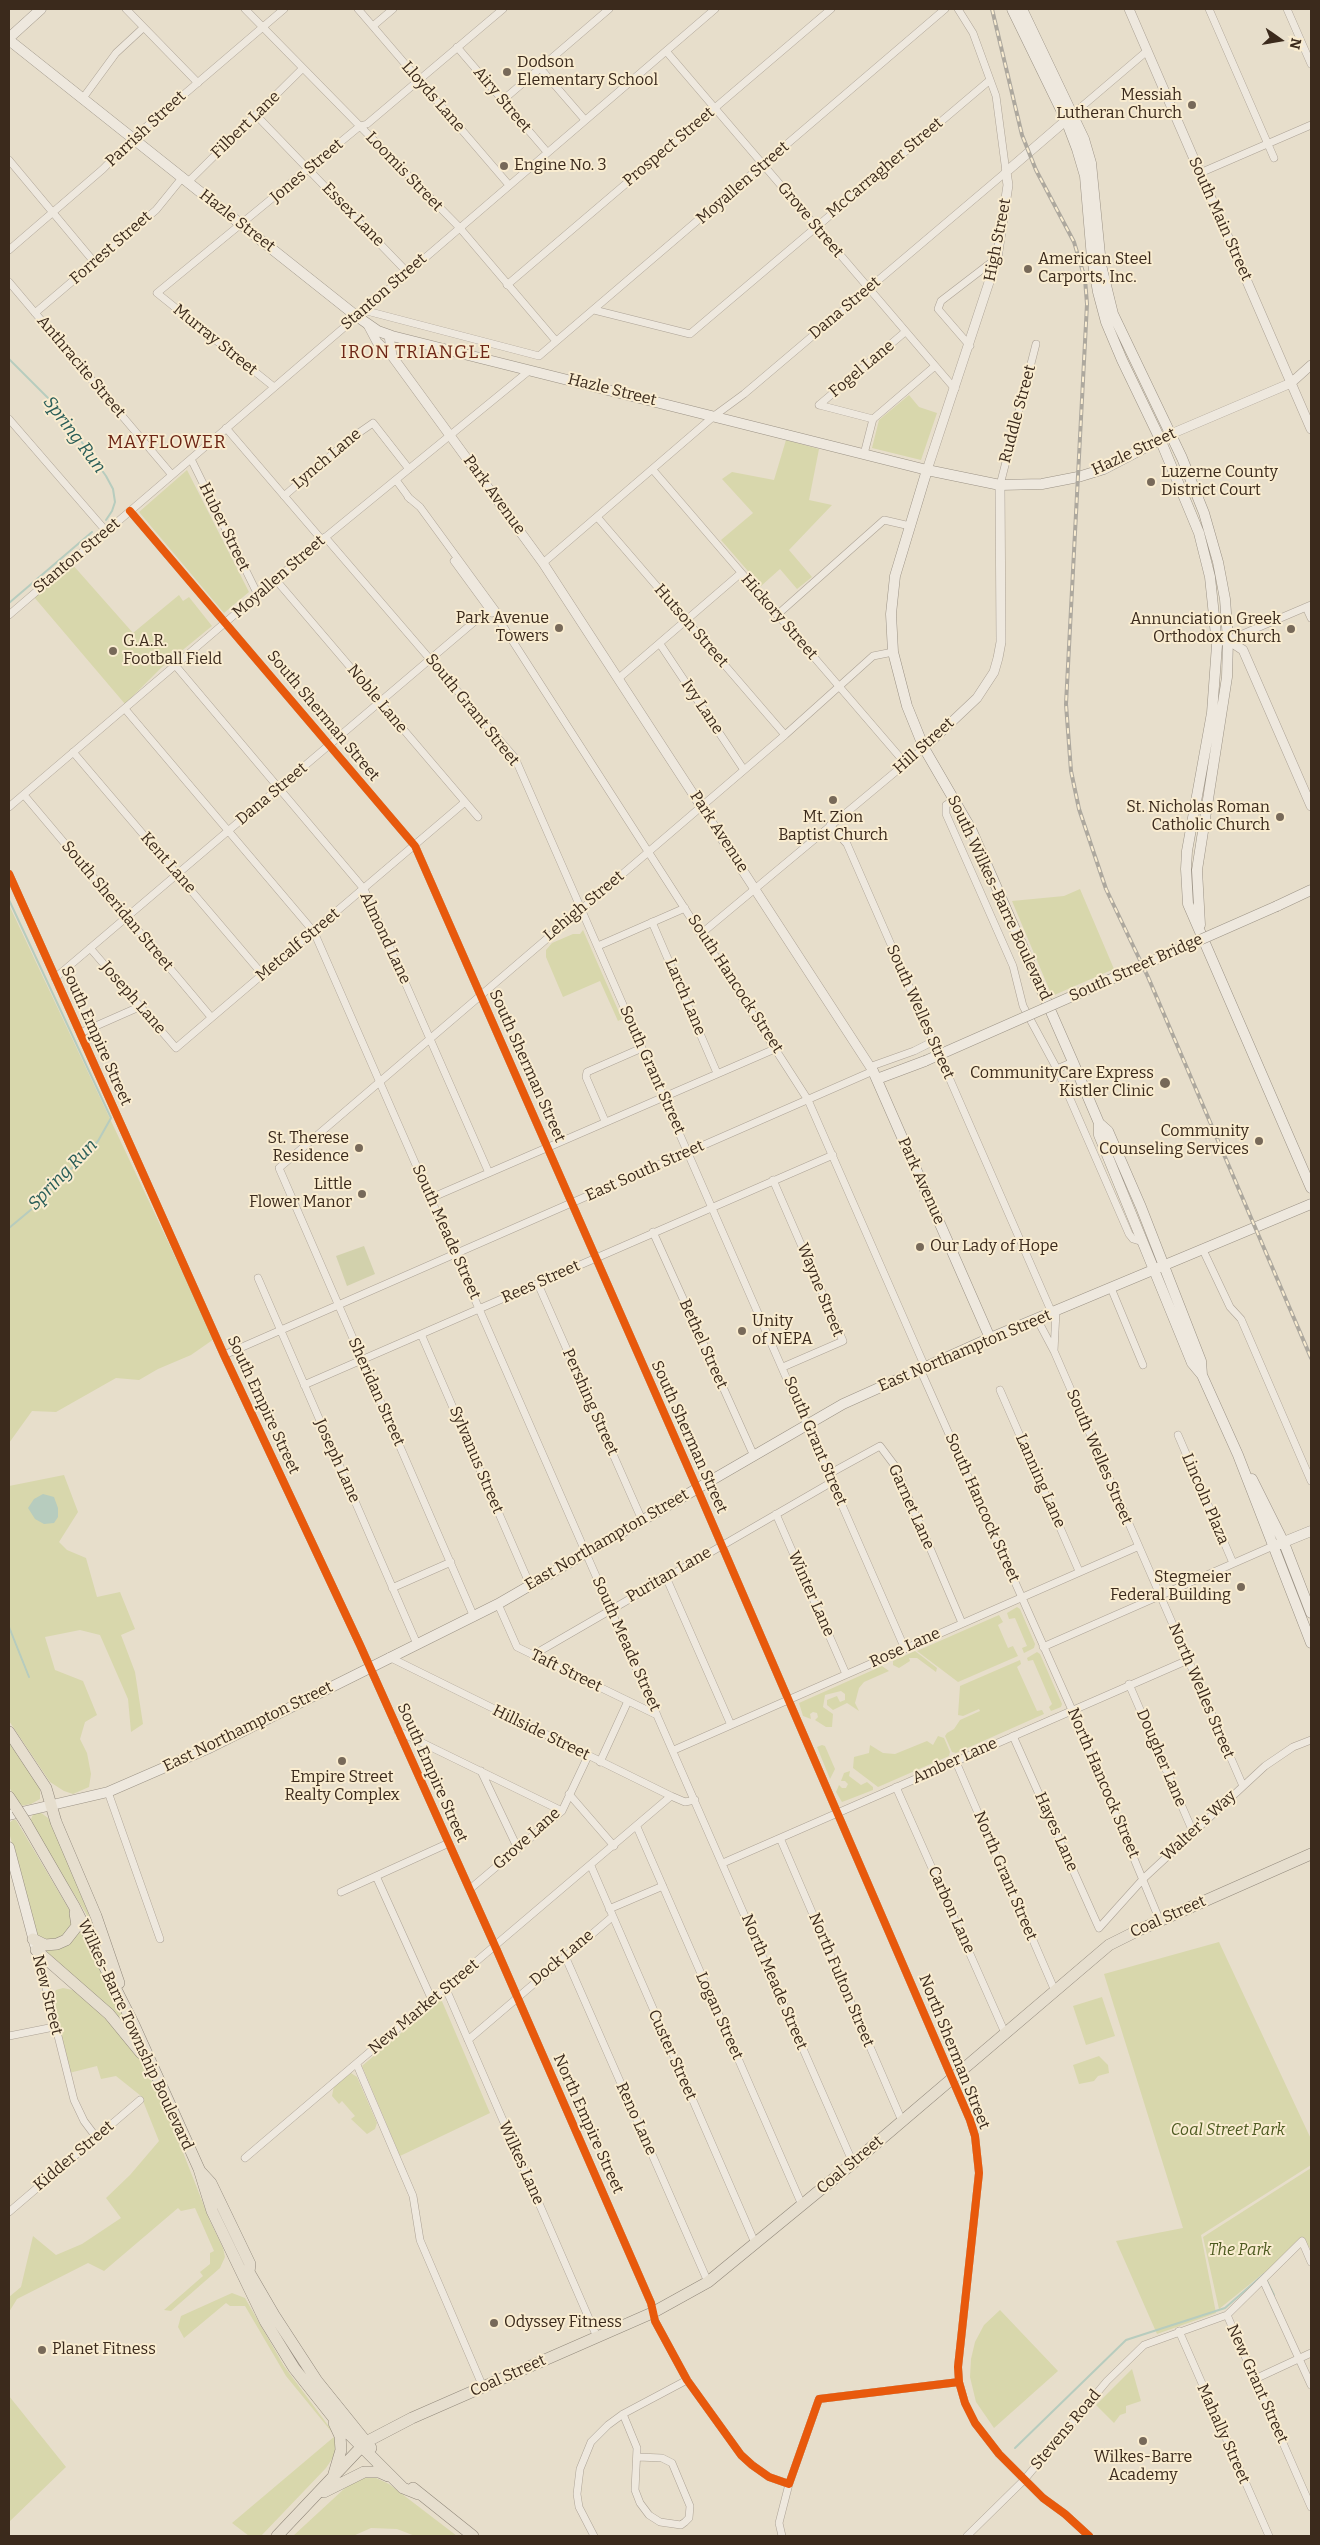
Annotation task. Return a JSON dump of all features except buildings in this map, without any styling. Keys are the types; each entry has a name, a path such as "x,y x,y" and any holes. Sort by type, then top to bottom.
{"main road":[{"path":"9,39 41,9"},
{"path":"1012,9 1070,117 1085,176 1092,258 1106,322 1160,439 1199,532 1210,577 1217,645 1212,713 1186,870 1188,904 1311,1188"},
{"path":"1022,9 1091,163 1101,265 1107,297 1120,331 1171,434 1204,513 1218,562 1225,599 1228,640 1224,704 1197,870 1200,928"},
{"name":"Hazle Street","path":"9,39 185,180 359,313 368,325 389,335 927,470 1000,485 1042,484 1078,477 1104,469 1171,434"},
{"name":"South Wilkes-Barre Boulevard","path":"927,470 895,576 892,595 893,652 907,706 924,748 956,799 987,863 1073,1062 1099,1123 1099,1135 1142,1242 1192,1363 1202,1375 1238,1454 1311,1643"},
{"name":"South Street Bridge","path":"874,1072 924,1061 1311,890"},
{"name":"Park Avenue","path":"874,1072 990,1338"},
{"name":"South Wilkes-Barre Boulevard","path":"1099,1123 1108,1131 1130,1180 1201,1361 1202,1375"},
{"name":"East Northampton Street","path":"13,1812 108,1792 207,1750 498,1604 843,1404 990,1338 1311,1204"},
{"name":"South Wilkes-Barre Boulevard","path":"1238,1454 1263,1497 1284,1543 1311,1613"},
{"path":"1274,1546 1311,1531"},
{"path":"9,1732 46,1788 56,1822 96,1916 134,2025"},
{"name":"Wilkes-Barre Township Boulevard","path":"9,1797 13,1812 26,1823 74,1906 134,2025 199,2169 212,2211 260,2312 294,2368 329,2413 418,2494 472,2536"},
{"name":"New Street","path":"9,1847 34,1944"},
{"name":"Coal Street","path":"364,2445 483,2387 652,2312 708,2282 953,2079 1109,1945 1311,1854"},
{"path":"34,1944 57,1944 66,1940 77,1926 74,1906"},
{"path":"34,1944 127,2034 159,2084"},
{"name":"Wilkes-Barre Township Boulevard","path":"199,2169 211,2183 250,2264 249,2272 289,2339 364,2445 403,2488 418,2494"},
{"path":"329,2413 340,2436 341,2450 333,2478"},
{"path":"277,2536 364,2445"},
{"path":"312,2499 364,2472 378,2472 392,2478"}],"street":[{"path":"126,9 198,83"},
{"name":"Loomis Street","path":"245,9 459,227 556,341"},
{"name":"Parrish Street","path":"9,250 103,169 133,138 284,9"},
{"name":"Lloyds Lane","path":"358,9 509,185"},
{"path":"373,26 393,9"},
{"name":"Jones Street","path":"157,293 360,126 367,124 503,9"},
{"path":"503,100 609,9"},
{"name":"Stanton Street","path":"9,615 714,9"},
{"name":"Prospect Street","path":"507,285 831,9"},
{"name":"Moyallen Street","path":"359,313 540,356 945,9"},
{"name":"High Street","path":"927,470 970,346 997,258 1008,184 998,110 990,80 973,33 958,9"},
{"name":"South Main Street","path":"1129,9 1311,428"},
{"path":"1209,9 1274,158"},
{"path":"1287,9 1311,64"},
{"path":"83,98 116,53 143,28"},
{"name":"Airy Street","path":"457,47 546,152"},
{"name":"Grove Street","path":"666,51 955,389"},
{"name":"Dana Street","path":"544,563 714,416 744,394 1147,51"},
{"name":"Filbert Lane","path":"185,180 256,115 303,68"},
{"path":"540,68 585,120"},
{"name":"McCarragher Street","path":"594,310 690,334 815,226 990,80"},
{"name":"Essex Lane","path":"256,115 407,272"},
{"path":"1200,172 1311,124"},
{"path":"9,160 95,263"},
{"name":"Forrest Street","path":"35,314 156,210 185,180"},
{"path":"970,346 938,309 941,301 997,258"},
{"name":"Anthracite Street","path":"9,282 172,475"},
{"name":"Murray Street","path":"157,293 274,387"},
{"name":"Park Avenue","path":"368,325 377,342 392,356 544,563 874,1072"},
{"name":"Fogel Lane","path":"872,419 819,405 905,332"},
{"path":"389,335 392,356"},
{"name":"Ruddle Street","path":"1000,485 1036,344"},
{"name":"Hazle Street","path":"1171,434 1291,383 1311,365"},
{"path":"864,454 872,419 935,366"},
{"name":"Moyallen Street","path":"9,807 324,538 530,370"},
{"path":"9,420 106,532"},
{"name":"Lynch Lane","path":"284,496 350,439 373,423 408,469"},
{"name":"South Grant Street","path":"226,428 284,496 324,538 431,659 515,758 905,1649"},
{"name":"Huber Street","path":"191,459 258,595"},
{"name":"Hickory Street","path":"653,470 905,763"},
{"name":"South Hancock Street","path":"396,480 488,610 501,624 777,1048 808,1100 1043,1646"},
{"name":"Hill Street","path":"702,933 924,748 977,698 994,672 1001,642 1000,485"},
{"name":"South Hancock Street","path":"408,497 414,500 454,553 496,611 501,624"},
{"name":"South Sherman Street","path":"130,511 415,846 789,1700"},
{"name":"Hutson Street","path":"598,518 785,735"},
{"path":"777,615 884,520 910,526"},
{"path":"619,678 742,573"},
{"name":"Noble Lane","path":"276,580 478,818"},
{"path":"1217,645 1309,606 1311,618"},
{"name":"Dana Street","path":"55,978 488,610"},
{"path":"1228,640 1243,650 1311,806"},
{"name":"Ivy Lane","path":"660,644 744,770"},
{"name":"Lehigh Street","path":"279,1168 785,735 873,656 893,652"},
{"name":"Almond Lane","path":"175,665 364,889 489,1173"},
{"name":"South Meade Street","path":"124,709 314,932 695,1800"},
{"name":"Kent Lane","path":"73,752 263,975"},
{"name":"South Sheridan Street","path":"24,795 211,1017"},
{"path":"956,799 946,804 946,814 1012,966 1023,1006 1057,1069 1129,1234 1133,1239 1142,1242"},
{"name":"Metcalf Street","path":"176,1048 465,802"},
{"name":"South Welles Street","path":"830,825 846,844 1054,1312"},
{"name":"South Empire Street","path":"9,874 224,1354 370,1667 495,1946"},
{"path":"598,946 685,908"},
{"name":"Larch Lane","path":"652,922 717,1073"},
{"name":"Joseph Lane","path":"90,948 176,1048"},
{"path":"80,1033 139,1007"},
{"name":"East South Street","path":"224,1354 874,1072 934,1041"},
{"path":"605,1121 586,1077 587,1072 642,1048"},
{"path":"431,1198 547,1146 777,1048"},
{"path":"1057,1069 1073,1062"},
{"name":"Rees Street","path":"304,1384 833,1155"},
{"name":"Sheridan Street","path":"279,1168 474,1617"},
{"name":"Wayne Street","path":"773,1180 844,1340 783,1367"},
{"path":"1112,1196 1124,1194"},
{"name":"Bethel Street","path":"653,1232 754,1456"},
{"path":"1203,1250 1230,1307 1241,1319 1311,1481"},
{"name":"Joseph Lane","path":"258,1278 417,1644"},
{"name":"Pershing Street","path":"538,1284 642,1520"},
{"path":"1111,1288 1143,1365"},
{"path":"1054,1312 1054,1351"},
{"name":"South Welles Street","path":"1037,1319 1054,1351 1137,1547 1160,1596"},
{"name":"Sylvanus Street","path":"421,1334 530,1585"},
{"name":"Lanning Lane","path":"1000,1390 1079,1572"},
{"name":"Lincoln Plaza","path":"1178,1435 1233,1563"},
{"name":"Garnet Lane","path":"829,1474 880,1446 895,1466 962,1623"},
{"name":"Puritan Lane","path":"533,1655 666,1576 832,1482"},
{"name":"Winter Lane","path":"776,1514 846,1674"},
{"path":"1043,1646 1274,1546"},
{"name":"Rose Lane","path":"674,1750 1137,1547"},
{"path":"392,1588 451,1562"},
{"path":"666,1576 731,1725"},
{"name":"North Welles Street","path":"1160,1596 1243,1786"},
{"name":"Taft Street","path":"498,1604 517,1647 657,1715"},
{"name":"North Hancock Street","path":"1043,1646 1144,1878 1160,1921"},
{"name":"Hillside Street","path":"389,1658 671,1796 685,1802 695,1800"},
{"name":"Amber Lane","path":"722,1863 1188,1660"},
{"name":"Dougher Lane","path":"1130,1684 1193,1832"},
{"name":"North Sherman Street","path":"789,1700 953,2079 975,2136 978,2173 960,2345 959,2382 975,2423 999,2454 1043,2498 1089,2536"},
{"path":"600,1762 628,1701"},
{"path":"398,1731 562,1810"},
{"name":"Hayes Lane","path":"1013,1736 1099,1928"},
{"name":"Walter's Way","path":"1099,1928 1144,1878 1243,1786 1275,1758 1293,1747 1311,1740"},
{"name":"Grove Lane","path":"470,1889 562,1810 588,1756"},
{"name":"North Grant Street","path":"956,1762 1055,1991"},
{"path":"481,1771 518,1849"},
{"name":"Carbon Lane","path":"896,1787 1005,2033"},
{"path":"108,1792 160,1939"},
{"path":"569,1794 614,1846"},
{"name":"New Market Street","path":"245,2158 357,2065 671,1796"},
{"name":"North Meade Street","path":"695,1800 853,2163"},
{"name":"Logan Street","path":"637,1827 802,2205"},
{"name":"North Fulton Street","path":"780,1838 902,2121"},
{"path":"341,1892 449,1843"},
{"name":"Custer Street","path":"591,1866 755,2243"},
{"path":"376,1876 432,2000"},
{"name":"Dock Lane","path":"468,2040 565,1956 610,1913 662,1886"},
{"name":"New Street","path":"34,1944 54,2027 79,2112 96,2138"},
{"name":"North Empire Street","path":"495,1946 651,2303 652,2312 687,2380 741,2455 752,2466 769,2476 790,2484"},
{"name":"Reno Lane","path":"565,1956 708,2282"},
{"name":"Wilkes Lane","path":"446,1989 597,2337"},
{"path":"9,2036 54,2027"},
{"path":"357,2065 413,2196 420,2240 483,2387"},
{"name":"Kidder Street","path":"9,2212 140,2100"},
{"path":"1227,2315 1302,2241 1311,2262"},
{"path":"1263,2280 1311,2385"},
{"name":"New Grant Street","path":"1144,2345 1227,2315 1311,2507"},
{"name":"Mahally Street","path":"1179,2331 1269,2536"},
{"name":"Stevens Road","path":"967,2536 1024,2480 1107,2381 1144,2345"},
{"path":"1255,2379 1311,2353"},
{"path":"594,2536 579,2507 577,2494 580,2469 591,2442 599,2433 623,2414 687,2380"},
{"path":"782,2536 779,2523 790,2484 819,2399 959,2382"},
{"path":"623,2414 637,2448 638,2457 635,2482 637,2497 649,2514 667,2523 680,2525 689,2518 691,2512 679,2474 667,2459 638,2457"}],"green space":[{"path":"909,395 919,407 937,413 921,460 872,448 879,420"},
{"path":"786,440 819,449 809,500 832,505 789,550 812,577 797,589 780,569 761,586 721,540 753,513 722,479 732,472 774,480"},
{"path":"187,470 249,592 224,613 139,512"},
{"name":"G.A.R. Football Field","path":"72,564 133,633 179,595 183,601 189,597 212,626 162,667 125,704 34,597"},
{"path":"1080,889 1114,969 1052,996 1012,901 1064,896"},
{"path":"9,905 214,1339 191,1355 158,1369 139,1380 116,1378 56,1412 32,1411 9,1443"},
{"path":"583,930 622,1019 618,1021 600,981 563,997 546,957 546,950 552,943 573,934 580,934"},
{"path":"364,1246 375,1274 347,1286 336,1256"},
{"path":"64,1475 78,1512 59,1542 67,1550 86,1558 97,1597 120,1592 135,1629 121,1635 135,1672 143,1724 131,1732 128,1699 100,1635 80,1630 45,1637 55,1670 83,1681 97,1715 85,1722 80,1739 87,1753 91,1774 89,1787 73,1794 64,1791 50,1782 9,1721 9,1486"},
{"path":"1017,1607 1020,1609 1035,1644 1034,1648 1024,1653 1022,1648 1027,1646 1015,1618 1009,1619 1007,1613"},
{"path":"999,1615 1003,1622 998,1625 1008,1648 1013,1646 1018,1656 958,1682 917,1651"},
{"path":"915,1651 937,1668 936,1672 917,1658 909,1658 910,1661 899,1668 893,1665 893,1661"},
{"path":"1037,1652 1040,1654 1062,1704 1061,1707 1051,1711 1049,1707 1052,1704 1033,1660 1028,1661 1027,1658"},
{"path":"1020,1660 1021,1664 1017,1667 1037,1711 1042,1710 1044,1714 956,1753 952,1752 945,1736 947,1733 954,1729 960,1720 980,1711 979,1709 963,1716 958,1715 960,1686"},
{"path":"882,1666 889,1671 864,1682 859,1688 855,1703 859,1711 847,1703 833,1710 827,1705 827,1700 837,1696 840,1702 845,1700 845,1694 841,1691 825,1695 823,1707 833,1714 832,1727 826,1727 815,1720 818,1717 817,1713 813,1712 810,1714 811,1719 803,1716 799,1703"},
{"path":"938,1736 944,1738 950,1752 949,1756 878,1787 853,1768 854,1757 869,1753 870,1745 883,1753 895,1754 927,1741 933,1745"},
{"path":"9,1741 40,1787 40,1799 31,1804 20,1806 9,1787"},
{"path":"825,1746 835,1769 830,1779 817,1747"},
{"path":"850,1771 849,1776 861,1785 867,1782 873,1787 873,1790 842,1802 836,1792 839,1785 842,1788 846,1788 848,1784 845,1781 841,1781 844,1773"},
{"path":"40,1812 48,1818 55,1830 93,1925 30,1822 33,1814"},
{"path":"16,1820 70,1911 73,1923 65,1936 51,1940 39,1937 35,1932 9,1832 9,1823"},
{"path":"81,1930 137,2043 43,1950 75,1937"},
{"name":"Coal Street Park","path":"1219,1942 1311,2139 1311,2165 1201,2235 1216,2313 1157,2334 1116,2241 1183,2228 1104,1974"},
{"path":"63,1988 77,1991 115,2028 141,2061 164,2104 210,2221 223,2248 225,2257 220,2268 171,2311 164,2310 203,2276 200,2272 210,2264 210,2253 214,2251 195,2208 181,2211 178,2208 104,2271 88,2263 17,2299 9,2312 9,2297 21,2287 33,2236 56,2255 82,2244 121,2218 106,2198 130,2175 159,2141 141,2096 116,2076 101,2079 97,2066 69,2073 51,2000 56,1990"},
{"path":"1102,1997 1115,2036 1086,2045 1073,2006"},
{"path":"441,1999 490,2113 400,2156 362,2066"},
{"path":"1099,2056 1108,2065 1109,2073 1098,2076 1094,2081 1079,2084 1073,2065"},
{"path":"351,2073 357,2077 377,2123 375,2129 367,2134 351,2119 355,2116 342,2101 339,2104 332,2096 334,2086"},
{"name":"The Park","path":"1311,2168 1311,2250 1306,2242 1296,2247 1219,2309 1203,2237"},
{"path":"232,2293 245,2298 284,2366 334,2435 286,2376 245,2306 230,2306 226,2303 184,2338 178,2327 181,2316"},
{"path":"1000,2310 1058,2371 994,2428 976,2402 970,2377 971,2359 975,2342 984,2325"},
{"path":"1132,2369 1141,2401 1126,2406 1126,2413 1120,2415 1114,2423 1096,2405"},
{"path":"9,2396 66,2467 9,2522"},
{"path":"335,2436 338,2446 326,2468 261,2536 249,2536 232,2523"},
{"path":"362,2477 374,2477 389,2484 457,2536 415,2536 397,2529 371,2528 353,2536 293,2536 345,2488"}],"shaded area":[{"path":"43,1494 54,1497 58,1508 58,1517 54,1523 44,1524 35,1519 28,1508 34,1499"}],"waterway":[{"name":"Spring Run","path":"9,359 56,406 106,476 113,489 115,502 106,520"},
{"name":"Spring Run","path":"9,603 92,532"},
{"name":"Spring Run","path":"9,900 111,1118 98,1141 33,1208 9,1228"},
{"name":"Spring Run","path":"9,1627 29,1677"},
{"path":"1015,2448 1126,2340 1225,2308 1264,2274"},
{"path":"1266,2279 1274,2295"}],"railway":[{"path":"992,9 1022,135 1036,170 1074,242 1085,279 1087,304 1066,704 1071,771 1079,809 1106,889 1148,977 1311,1358"}],"cycle path":[{"path":"130,511 415,846 697,1488 970,2120 975,2136 979,2173 958,2367 959,2382 965,2403 975,2423 999,2454 1043,2498 1065,2514 1089,2536"},
{"path":"9,874 224,1355 360,1645 495,1946 651,2303 655,2321 687,2380 741,2455 769,2477 789,2484 819,2399 959,2382"}],"place":[{"name":"Dodson Elementary School","path":"507,72"},
{"name":"Messiah Lutheran Church","path":"1192,105"},
{"name":"Engine No. 3","path":"504,166"},
{"name":"American Steel Carports, Inc.","path":"1028,269"},
{"name":"Luzerne County District Court","path":"1151,482"},
{"name":"Park Avenue Towers","path":"559,628"},
{"name":"Annunciation Greek Orthodox Church","path":"1291,629"},
{"name":"G.A.R. Football Field","path":"113,651"},
{"name":"Mt. Zion Baptist Church","path":"833,800"},
{"name":"St. Nicholas Roman Catholic Church","path":"1280,817"},
{"name":"CommunityCare Express Kistler Clinic","path":"1165,1083"},
{"name":"Community Counseling Services","path":"1259,1141"},
{"name":"St. Therese Residence","path":"359,1148"},
{"name":"Little Flower Manor","path":"362,1194"},
{"name":"Our Lady of Hope","path":"920,1247"},
{"name":"Unity of NEPA","path":"742,1331"},
{"name":"Stegmeier Federal Building","path":"1241,1587"},
{"name":"Empire Street Realty Complex","path":"342,1761"},
{"name":"Odyssey Fitness","path":"494,2323"},
{"name":"Planet Fitness","path":"42,2350"},
{"name":"Wilkes-Barre Academy","path":"1143,2441"}],"district":[{"name":"IRON TRIANGLE","path":"416,353"},
{"name":"MAYFLOWER","path":"167,443"}]}
